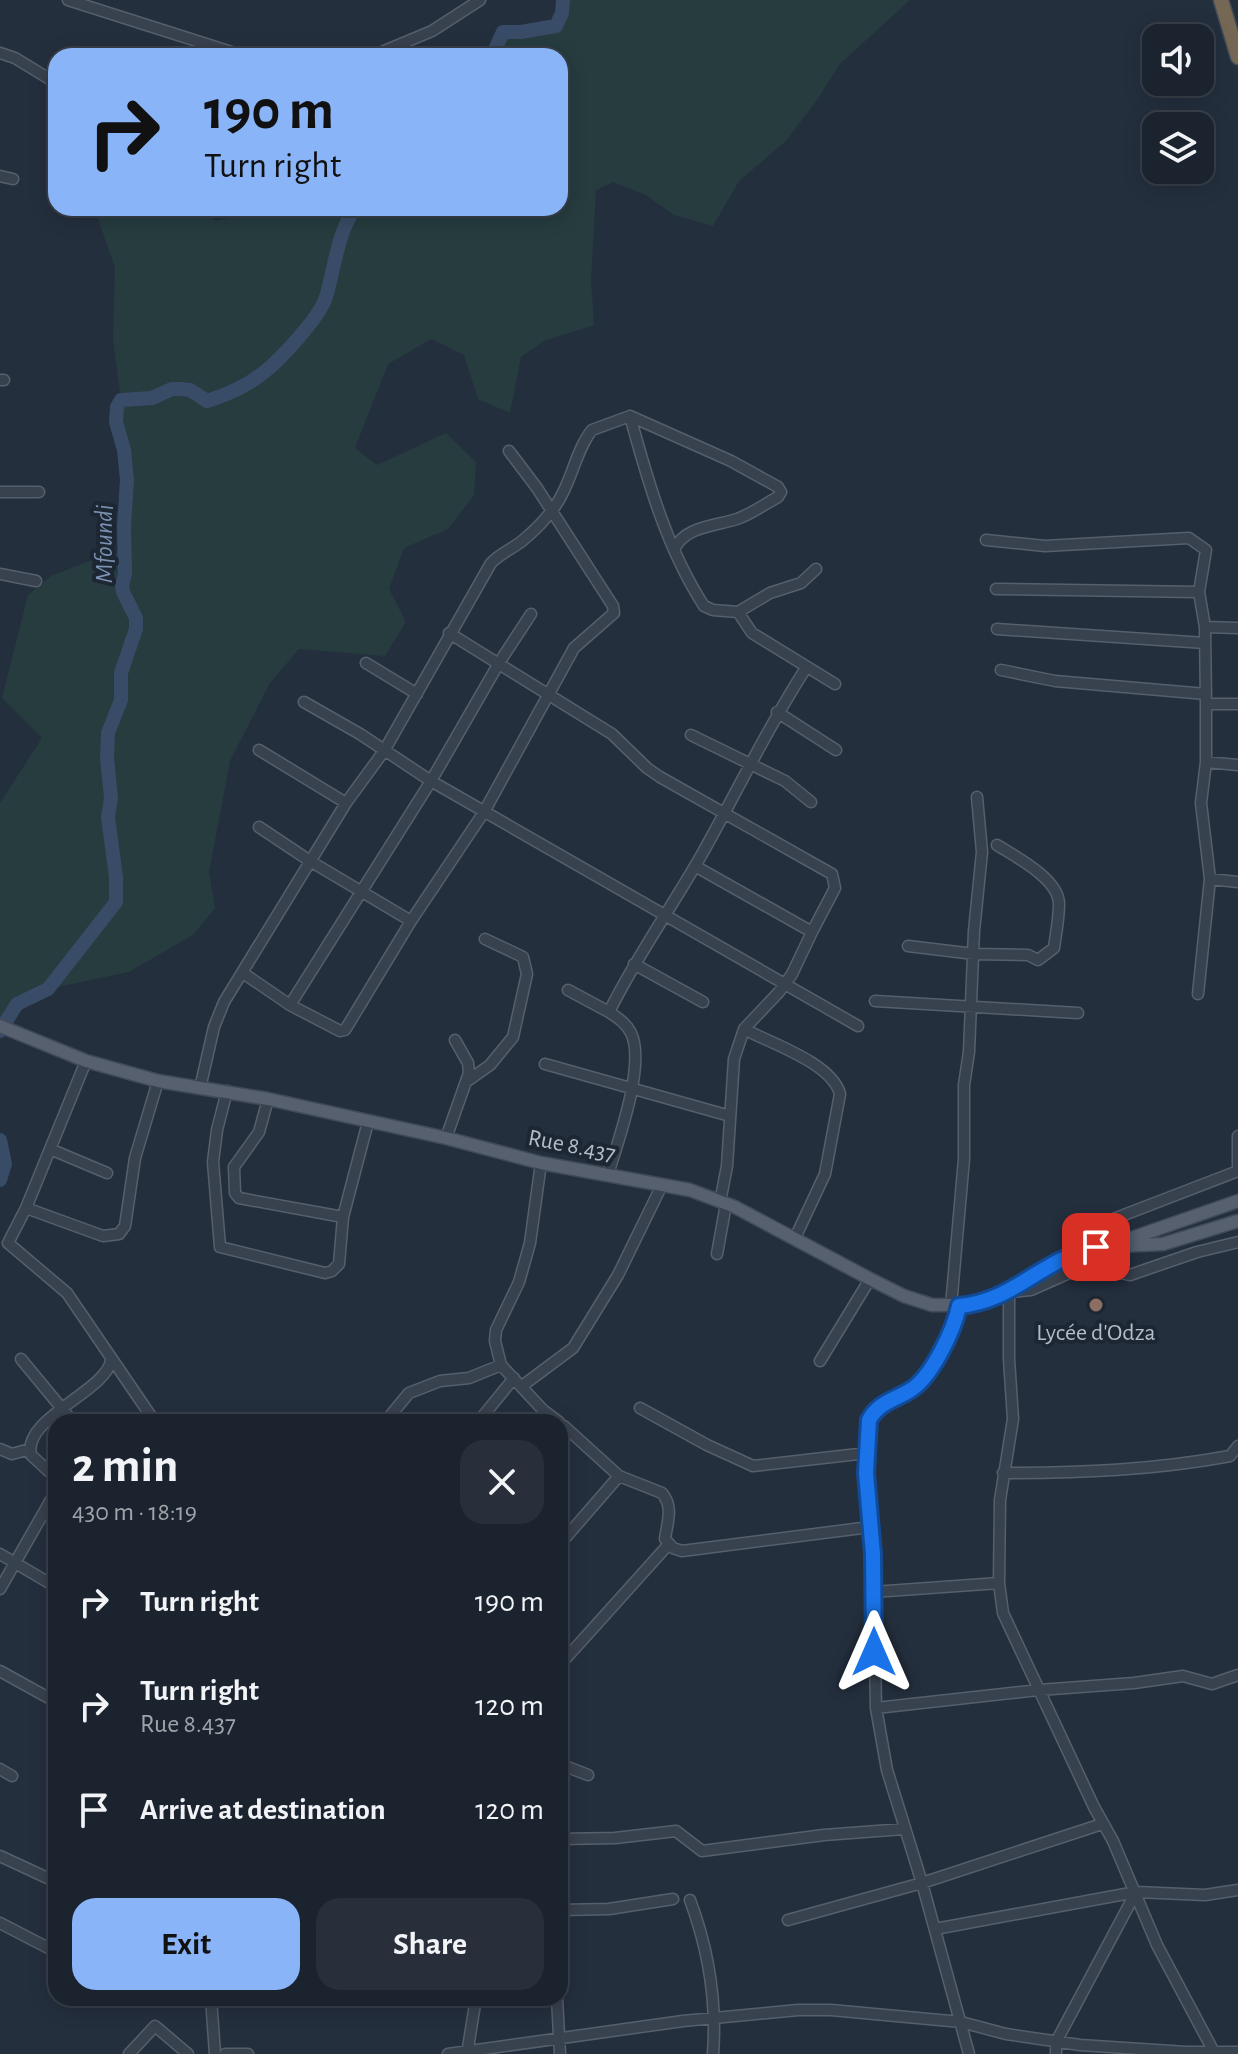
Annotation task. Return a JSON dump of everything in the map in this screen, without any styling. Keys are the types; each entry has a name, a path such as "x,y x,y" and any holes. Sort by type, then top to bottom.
{"highway":[{"path":"1221,0 1238,57"}],"main road":[{"name":"Rue 8.437","path":"6,1029 86,1061 158,1081 268,1099 446,1138 541,1163 690,1190 795,1238 918,1301 974,1305 1009,1292 1061,1260 1096,1247 1163,1244 1238,1221"},
{"name":"Rue 8.437","path":"1112,1245 1238,1201"}],"street":[{"path":"68,0 203,48"},
{"path":"391,48 432,31 480,0"},
{"path":"0,53 48,78"},
{"path":"0,176 13,179"},
{"path":"630,416 651,491 674,550 704,606 738,612 770,593 801,583 816,569"},
{"path":"200,1088 218,1014 346,803 384,751 491,563 505,550 521,542 552,510 566,489 571,469 592,430 630,416 731,461 778,487 781,492 778,497 739,518 681,538 674,550"},
{"path":"243,973 290,1005 340,1031 345,1030 411,921 484,812 574,648 615,610 552,510 509,451"},
{"path":"0,492 39,492"},
{"path":"986,540 1045,546 1189,538 1206,550 1199,592 1205,627 1206,699 1206,762 1201,803 1210,879 1198,994"},
{"path":"0,574 36,581"},
{"path":"996,589 1199,592"},
{"path":"738,612 752,633 835,684"},
{"path":"290,1005 431,781 531,614"},
{"path":"1205,627 1238,628"},
{"path":"997,629 1205,643"},
{"path":"449,633 618,738 647,768 832,874 835,888 785,983 744,1029 734,1059 717,1254"},
{"path":"366,663 417,694"},
{"path":"609,1012 634,964 725,814 777,712 806,668"},
{"path":"1001,670 1055,681 1238,704"},
{"path":"304,702 484,812 858,1026"},
{"path":"777,712 836,750"},
{"path":"691,735 785,781 811,802"},
{"path":"259,750 346,803"},
{"path":"1206,762 1238,765"},
{"path":"969,2054 887,1770 876,1708 866,1473 869,1420 887,1402 912,1390 921,1381 948,1338 955,1306 964,1159 964,1085 982,852 977,797"},
{"path":"259,827 411,921"},
{"path":"908,946 974,954 1028,955 1038,960 1054,948 1059,901 1054,886 997,845"},
{"path":"695,866 812,932"},
{"path":"1210,879 1238,882"},
{"path":"466,1082 490,1065 513,1037 527,974 523,957 485,939"},
{"path":"634,964 703,1002"},
{"path":"568,990 609,1012 625,1023 632,1034 632,1089 608,1174"},
{"path":"875,1001 1078,1013"},
{"path":"744,1029 814,1065 831,1078 840,1094 825,1174 795,1238"},
{"path":"446,1138 469,1073 468,1063 455,1040"},
{"path":"86,1061 26,1208 4,1247 67,1293 149,1414"},
{"path":"545,1064 730,1116"},
{"path":"26,1208 103,1236 119,1234 125,1226 135,1158 158,1081"},
{"path":"227,1091 213,1162 220,1247 325,1273 332,1271 340,1261 343,1217 368,1122"},
{"path":"268,1099 259,1132 234,1167 235,1193 239,1198 343,1217"},
{"path":"1112,1245 1104,1238 1103,1223 1238,1170 1238,1136"},
{"path":"50,1149 107,1173"},
{"path":"541,1163 530,1243 496,1330 495,1341 501,1365 548,1414"},
{"path":"522,1386 573,1348 618,1275 662,1185"},
{"path":"1216,2053 1178,1987 1113,1841 1102,1824 1003,1613 999,1583 1000,1500 1013,1419 1009,1292 1031,1290 1085,1266 1130,1275 1197,1252 1238,1242"},
{"path":"820,1361 870,1279"},
{"path":"21,1359 66,1414"},
{"path":"55,1414 106,1373 111,1360"},
{"path":"392,1414 409,1393 440,1381 469,1378 501,1365"},
{"path":"485,1414 514,1378"},
{"path":"640,1408 753,1466 867,1453"},
{"path":"48,1421 31,1442 30,1449 31,1455 48,1471"},
{"path":"568,1432 619,1476 662,1493 670,1507 665,1539 668,1545 682,1551 870,1527"},
{"path":"1003,1473 1172,1467 1230,1456 1238,1446"},
{"path":"0,1449 12,1454 30,1449"},
{"path":"568,1535 619,1476"},
{"path":"0,1589 48,1505"},
{"path":"568,1656 668,1545"},
{"path":"0,1554 48,1582"},
{"path":"873,1592 999,1583"},
{"path":"0,1671 48,1698"},
{"path":"876,1708 1183,1676 1212,1684 1238,1675"},
{"path":"568,1767 588,1775"},
{"path":"0,1769 12,1776"},
{"path":"788,1920 922,1883 1102,1824"},
{"path":"568,1839 615,1838 676,1831 702,1851 824,1835 904,1829"},
{"path":"0,1856 48,1878"},
{"path":"935,1929 1136,1892 1205,1895 1238,1890"},
{"path":"1056,2054 1056,2041 1136,1892"},
{"path":"568,1910 609,1909 673,1899"},
{"path":"690,1900 705,1939 715,2017 713,2054"},
{"path":"0,1923 48,1948"},
{"path":"212,2006 215,2054"},
{"path":"468,2053 475,2006"},
{"path":"558,2006 560,2054"},
{"path":"448,2054 715,2017 798,2010 831,2010 961,2022 1006,2034 1129,2049 1238,2052"},
{"path":"129,2054 155,2026 188,2054"},
{"path":"225,2054 247,2054"}],"green space":[{"path":"563,0 910,0 840,64 786,141 739,181 713,226 674,215 646,195 613,182 596,190 591,281 594,325 544,341 521,357 510,413 478,399 464,355 431,339 388,364 355,448 377,465 446,433 476,462 474,495 448,529 404,548 389,589 406,622 385,656 299,649 270,683 230,761 209,872 215,908 193,935 129,972 48,989 18,1004 0,1031 0,803 42,738 2,698 28,595 51,576 123,548 127,473 117,418 121,400 113,339 115,267 97,216 210,216 216,221 238,216 568,216 568,48 496,48 503,32 556,26 562,13"}],"waterway":[{"name":"Mfoundi","path":"496,48 503,32 556,26 562,13 563,0"},
{"name":"Mfoundi","path":"0,1031 17,1004 48,989 116,902 108,817 111,798 108,733 121,700 121,673 136,629 136,618 122,585 125,574 127,480 124,450 116,422 117,407 121,400 152,398 172,389 190,390 207,401 236,390 263,373 299,338 322,305 340,240 350,216"},
{"name":"Mfoundi","path":"0,1140 5,1164 0,1180"}],"place":[{"name":"Lycée d'Odza","path":"1096,1305"}],"route":[{"path":"874,1652 873,1554 866,1473 869,1420 879,1407 912,1390 921,1381 948,1338 959,1306 974,1305 1009,1292 1061,1260 1096,1247"}]}
